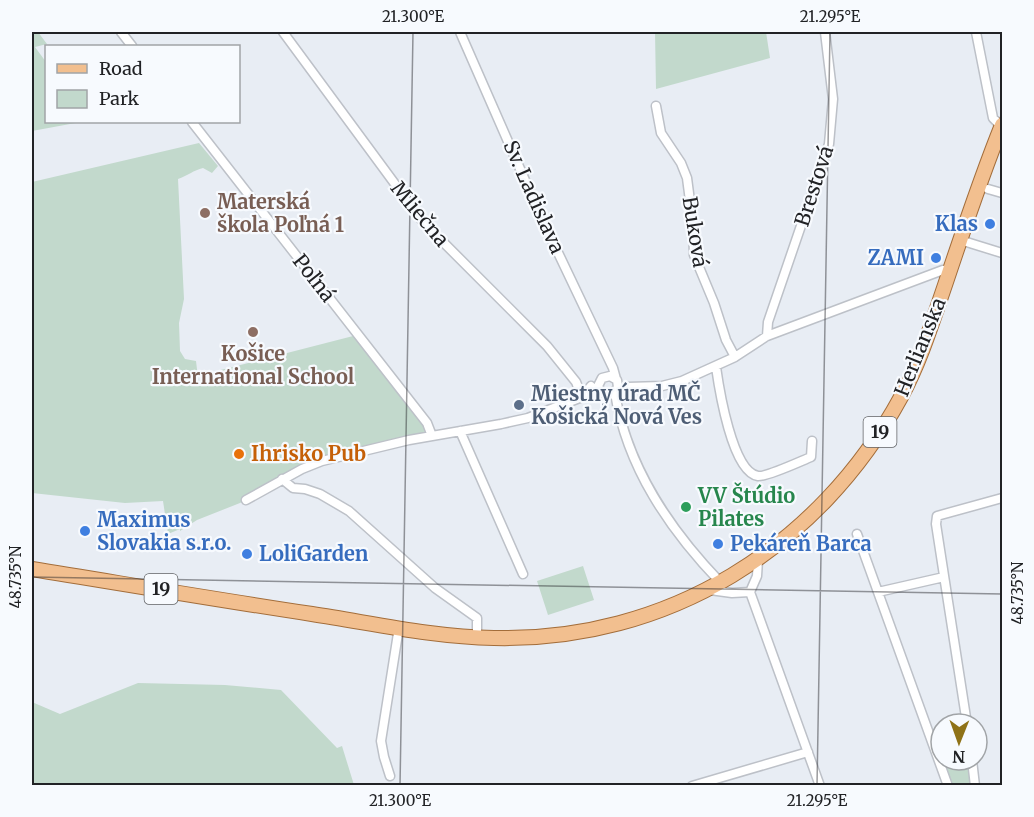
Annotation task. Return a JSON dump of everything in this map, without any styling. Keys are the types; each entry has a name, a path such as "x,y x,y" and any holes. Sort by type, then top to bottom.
{"main road":[{"name":"Herlianska","path":"477,637 522,638 558,635 599,628 685,602 758,560 819,507 863,457 884,427 919,359 1002,126"},
{"name":"19","path":"32,569 399,627 477,637"}],"street":[{"path":"121,32 131,45"},
{"name":"Mliečna","path":"283,32 423,222 547,346 576,382 582,397"},
{"name":"Sv. Ladislava","path":"460,32 542,219 613,368 618,413"},
{"name":"Brestová","path":"767,336 768,322 830,144 833,99 825,32"},
{"name":"Herlianska","path":"976,32 993,118 1002,126"},
{"name":"Buková","path":"656,106 662,133 681,163 687,178 693,224 694,255 714,303 726,340 735,357"},
{"name":"Poľná","path":"193,123 427,423 432,436"},
{"path":"988,189 1002,193"},
{"path":"960,240 1002,253"},
{"path":"603,378 616,386 628,387 659,386 682,381 735,357 767,336 943,270"},
{"path":"609,362 598,386 618,413 630,450 654,498 701,561 716,586 732,593 750,592"},
{"path":"716,367 724,413 732,440 738,456 755,475 763,476 811,457 812,441"},
{"path":"582,397 591,386 603,378"},
{"path":"576,382 591,386"},
{"path":"246,500 302,469 347,454 528,418 582,397 603,394 616,386"},
{"path":"460,431 523,574"},
{"path":"282,479 293,488 320,494 349,512 435,588 477,618 477,637"},
{"path":"965,712 936,524 937,516 1002,498"},
{"path":"857,534 948,786"},
{"path":"758,560 755,583 750,592 820,786"},
{"path":"878,592 944,577"},
{"path":"390,776 381,741 399,627"},
{"path":"692,786 808,752"}],"green space":[{"path":"32,32 38,32 47,44 35,47 45,61 45,123 76,123 32,131"},
{"path":"655,32 766,32 770,58 656,89"},
{"path":"199,143 218,166 212,173 203,168 178,179 184,299 179,323 180,351 185,359 196,361 199,386 217,371 357,335 432,436 347,454 282,479 240,503 197,520 180,531 180,529 168,534 163,501 125,503 32,493 32,182"},
{"path":"583,566 594,600 548,615 537,581"},
{"path":"138,683 225,685 281,690 337,748 342,746 354,785 32,785 32,702 60,714"},
{"path":"948,772 969,772 971,785 953,785"}],"place":[{"name":"Materská škola Poľná 1","path":"205,213"},
{"name":"Klas","path":"990,224"},
{"name":"ZAMI","path":"936,258"},
{"name":"Košice International School","path":"253,332"},
{"name":"Miestny úrad MČ Košická Nová Ves","path":"519,405"},
{"name":"Ihrisko Pub","path":"239,454"},
{"name":"VV Štúdio Pilates","path":"686,507"},
{"name":"Maximus Slovakia s.r.o.","path":"85,531"},
{"name":"Pekáreň Barca","path":"718,544"},
{"name":"LoliGarden","path":"247,554"}]}
